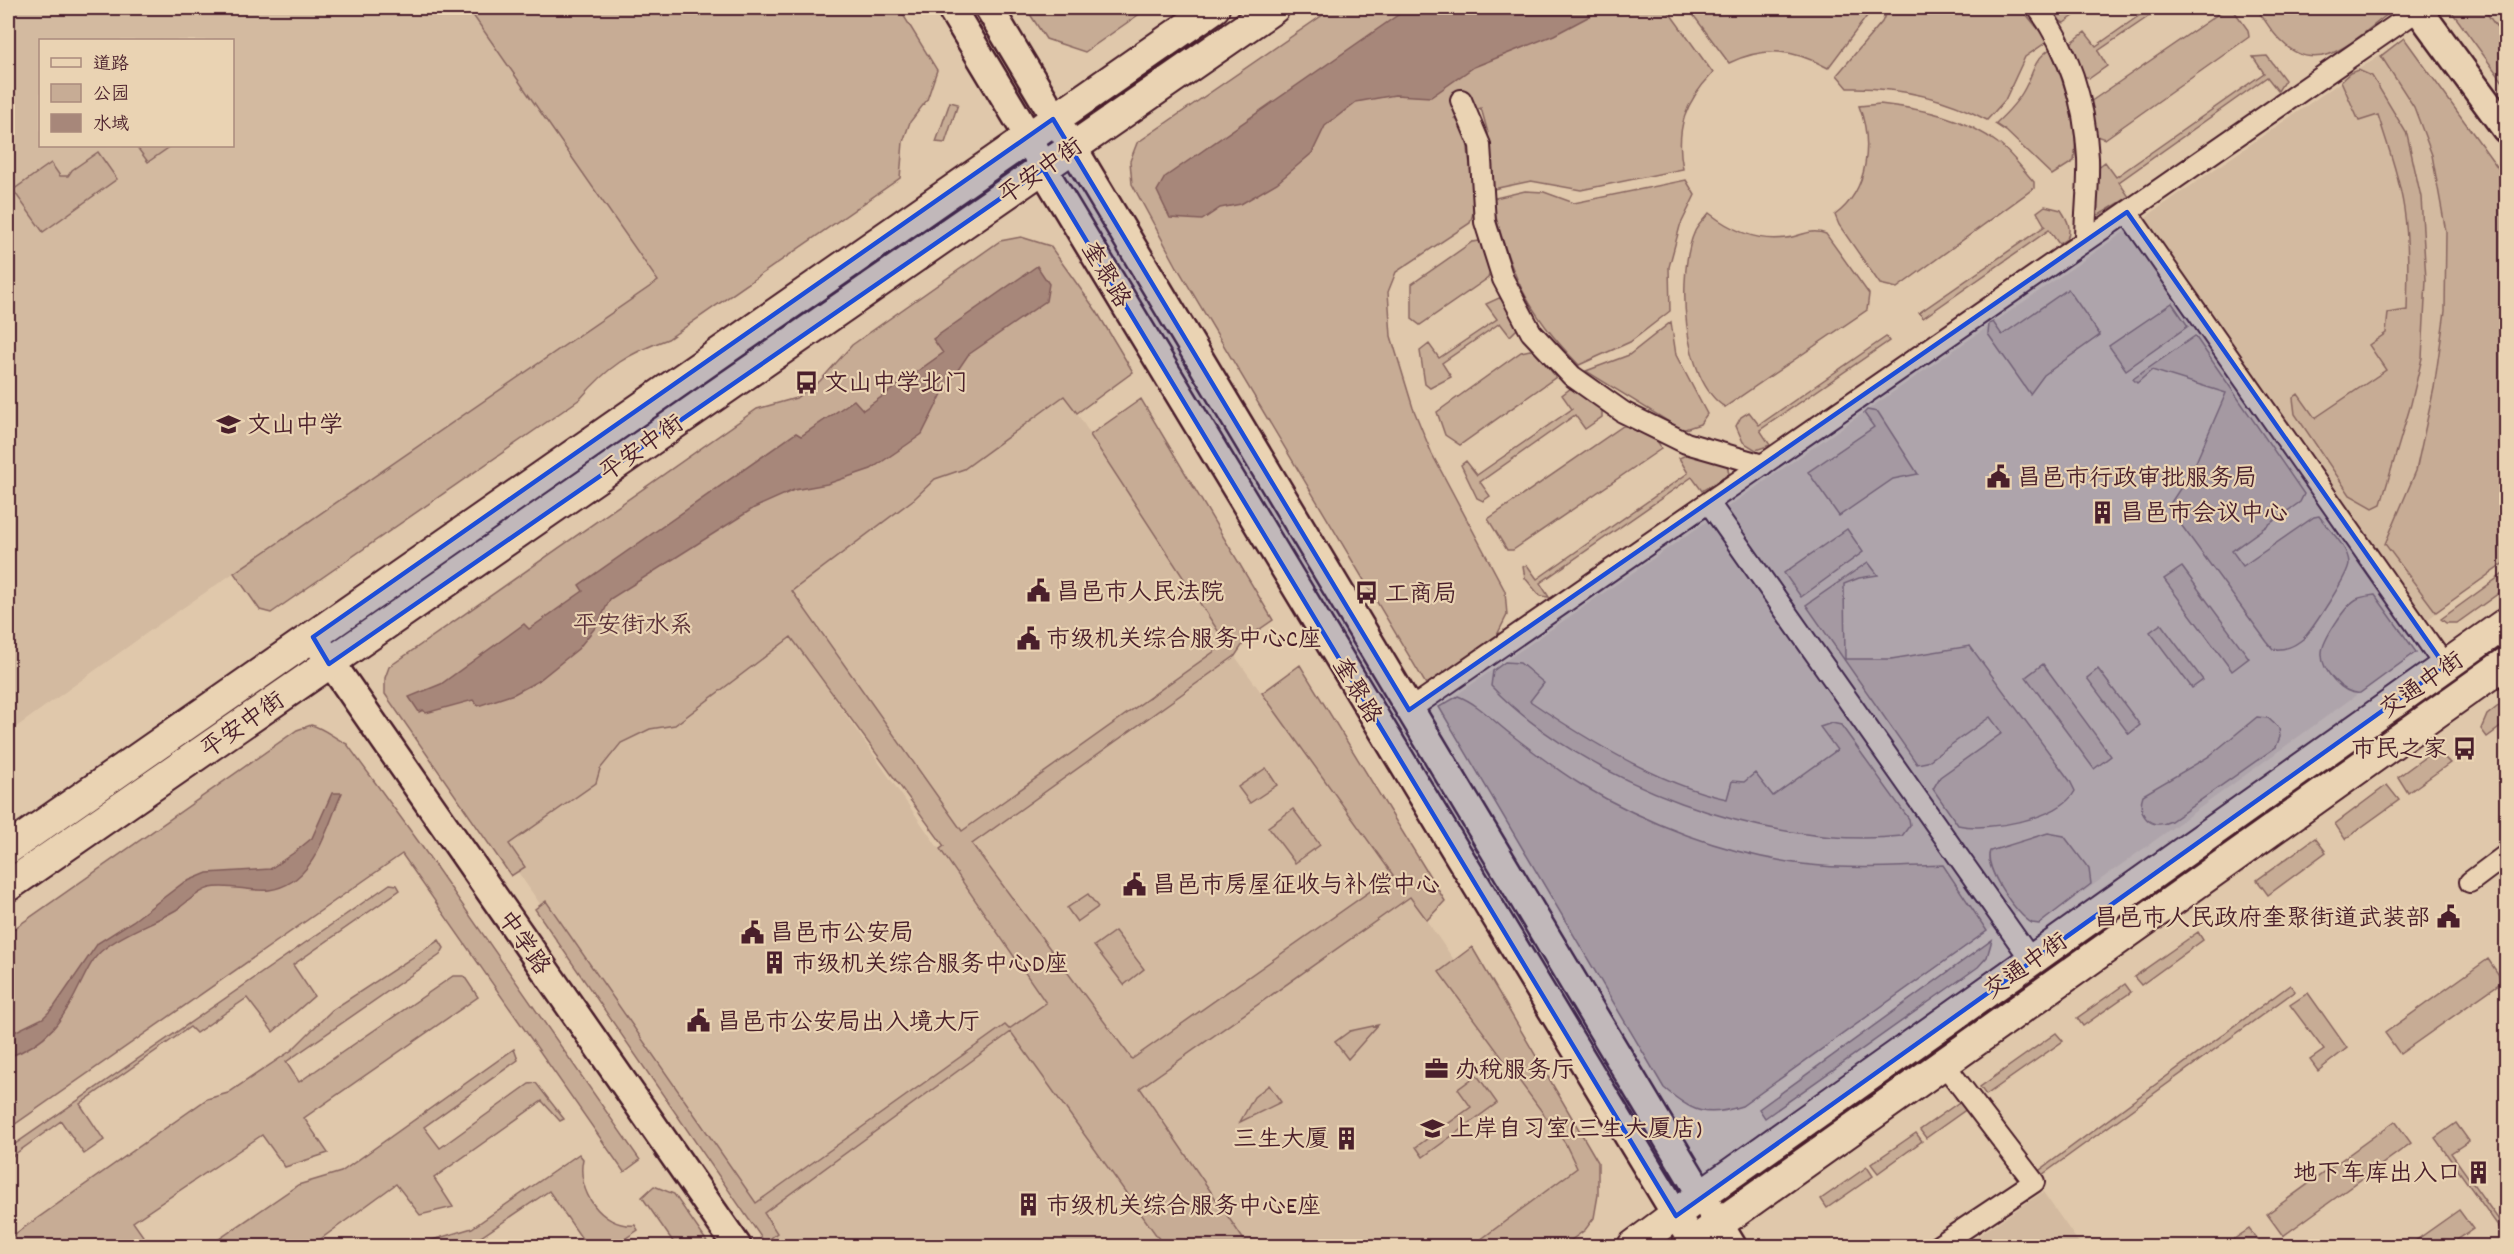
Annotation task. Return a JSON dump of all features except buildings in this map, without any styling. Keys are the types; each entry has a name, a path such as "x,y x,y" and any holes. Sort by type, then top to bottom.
{"main road":[{"name":"奎聚路","path":"951,8 1030,139 1043,169 1692,1245"},
{"name":"奎聚路","path":"989,8 1053,119 1725,1235"},
{"name":"平安中街","path":"8,849 1030,139 1053,119 1214,8"},
{"name":"平安中街","path":"8,886 1274,8"},
{"path":"2417,9 2506,129"},
{"name":"交通中街","path":"1633,1246 2506,623"},
{"name":"中学路","path":"314,637 329,664 737,1246"},
{"name":"交通中街","path":"1692,1245 1725,1235 1944,1064 2506,663"}],"street":[{"path":"2038,8 2049,22 2071,69 2084,112 2088,161 2085,241"},
{"path":"1409,710 2417,9"},
{"path":"1461,100 1480,145 1485,222 1503,279 1531,332 1572,376 1623,412 1686,443 1762,465"},
{"path":"2127,212 2445,666"},
{"path":"1708,503 2032,961"},
{"path":"2470,882 2506,855"},
{"path":"1938,1246 2034,1182 1944,1064"}],"highlighted area":[{"path":"1053,119 1409,710 2127,212 2445,666 1676,1216 1043,169 329,664 313,637"}],"shaded area":[{"name":"文山中学","path":"8,8 834,8 903,113 158,625 8,733"},
{"path":"2483,8 2506,8 2506,41"},
{"path":"2404,38 2506,179 2506,562 2405,636 2416,652 2039,924 2027,921 2020,911 1987,931 1742,1106 1724,1112 1706,1113 1691,1109 1664,1088 1439,707"},
{"path":"1065,395 1229,648 1393,875 1124,1088 966,838 792,590 914,499 935,479 964,469"},
{"path":"791,636 1046,1003 1009,1029 1163,1246 777,1246 502,849 596,783 600,769 621,743 650,729 675,725"},
{"name":"三生大厦","path":"1410,897 1566,1120 1577,1169 1472,1246 1248,1246 1139,1089"},
{"path":"2043,1192 2081,1246 1963,1246"}],"green space":[{"path":"468,8 899,8 937,70 927,100 910,122 903,142 900,178 668,339 619,362 580,399 271,613 260,610 234,573 658,281"},
{"path":"1026,8 1148,8 1085,52 1046,39"},
{"path":"1333,8 1666,8 1713,73 1695,95 1684,117 1680,141 1683,169 1581,190 1531,181 1493,189 1488,133 1481,108 1455,118 1466,132 1475,207 1470,223 1396,272 1388,292 1391,336 1413,408 1432,454 1505,591 1507,615 1497,635 1427,686 1177,267 1132,184 1130,161 1137,143"},
{"path":"1688,8 1873,8 1828,68 1803,57 1779,52 1755,54 1729,63"},
{"path":"1888,8 2021,8 2048,41 2025,57 2005,100 1987,120 1954,105 1920,95 1884,89 1848,88 1837,75 1882,22"},
{"path":"2049,8 2085,8 2064,23 2058,20"},
{"path":"2150,8 2161,8 2098,51 2107,66 2090,78 2083,76 2071,43 2085,32 2096,46"},
{"path":"2232,8 2248,30 2249,37 2105,139 2093,135 2090,102 2224,10"},
{"path":"2256,8 2383,8 2388,14 2337,51 2323,56 2309,57 2295,52 2281,41"},
{"path":"2449,8 2483,8 2506,40 2506,86"},
{"path":"2404,38 2506,179 2506,562 2436,612 2385,544 2416,471 2434,388 2445,311 2446,232 2432,155 2414,107 2381,56"},
{"path":"2050,49 2069,104 2075,134 2074,161 2052,175 2006,131 1995,124 2019,98 2037,62"},
{"path":"2267,56 2285,80 2278,91 2267,77 2119,182 2129,197 2099,215 2095,213 2093,171 2105,162 2116,177 2264,73 2253,57"},
{"path":"2358,70 2372,76 2407,134 2421,197 2426,280 2422,358 2411,404 2381,504 2373,508 2350,495 2295,414 2293,398 2298,394 2315,418 2386,370 2369,345 2386,333 2388,313 2407,310 2406,221 2393,162 2378,115 2359,121 2341,81 2350,73"},
{"path":"950,102 958,104 945,143 936,142"},
{"path":"1880,104 1927,112 1972,127 2004,148 2034,182 2034,188 1897,288 1880,284 1839,225 1835,215 1855,192 1865,165 1866,135 1859,106"},
{"path":"137,147 170,147 148,162"},
{"path":"98,152 117,179 43,232 13,190 51,163 60,176 68,176 72,170"},
{"path":"1686,180 1695,195 1680,226 1669,267 1670,311 1630,342 1579,365 1560,345 1532,308 1505,249 1491,199 1525,191 1544,192 1574,203"},
{"path":"2045,206 2061,210 2069,227 2067,239 2059,244 2049,230 1923,318 1919,313 2045,226 2037,212"},
{"path":"1709,213 1726,225 1765,238 1786,238 1811,232 1826,234 1869,294 1867,310 1725,407 1711,394 1700,374 1692,351 1687,325 1685,298 1689,250 1695,231"},
{"name":"平安街水系","path":"1021,237 1050,246 1097,312 1133,372 1077,413 1064,396 964,469 935,479 914,499 792,591 962,831 1226,643 1090,435 1141,399 1273,620 1247,638 1235,656 972,844 1132,1059 1393,875 1262,693 1300,665 1445,901 1427,920 1410,897 1140,1088 1248,1246 1164,1246 1011,1032 764,1213 777,1233 765,1243 535,909 546,901 756,1203 1005,1025 1009,1029 1046,1003 940,849 944,846 791,637 675,725 650,729 621,743 600,769 596,783 509,844 525,867 511,876 385,694 385,678 389,667 757,409 796,398 820,381 852,345 1000,241"},
{"path":"1472,242 1484,243 1491,268 1488,278 1420,325 1412,319 1412,284"},
{"path":"2068,289 2100,335 2044,375 2030,394 1988,334 1989,324 1993,322 2002,335"},
{"path":"1499,298 1505,301 1519,327 1510,336 1500,323 1442,363 1451,377 1430,388 1425,384 1420,351 1429,344 1439,358 1497,319 1486,304"},
{"path":"2172,303 2188,326 2126,370 2109,346"},
{"path":"1671,322 1676,355 1707,414 1700,424 1682,430 1586,371 1629,355"},
{"path":"2195,336 2304,494 2300,502 2232,551 2243,566 2314,517 2319,516 2342,544 2348,557 2347,569 2322,614 2303,639 2289,647 2273,649 2168,507 2193,469 2226,393 2152,370 2137,383 2133,379"},
{"path":"1886,337 1889,341 1760,430 1770,445 1756,450 1743,442 1736,426 1741,417 1749,412 1759,425"},
{"path":"1535,351 1556,377 1460,445 1445,435 1437,412 1521,352"},
{"path":"1571,388 1577,389 1602,406 1602,417 1585,429 1575,415 1480,482 1490,496 1483,501 1477,498 1461,465 1466,461 1477,475 1572,409 1562,395"},
{"path":"1867,410 1878,412 1918,474 1893,479 1839,516 1808,472 1874,427 1864,413"},
{"path":"1623,426 1634,427 1651,435 1661,449 1513,550 1507,550 1488,519"},
{"path":"1691,453 1727,464 1729,474 1702,491 1692,477 1540,583 1549,597 1540,596 1525,578 1523,567 1527,565 1537,579 1688,473 1679,458"},
{"path":"1847,529 1863,552 1801,597 1784,573"},
{"path":"1868,562 1878,575 1859,578 1844,584 1845,659 1891,659 1970,646 2070,781 2075,791 2067,801 2039,816 2004,825 1971,827 1958,825 1933,789 1940,777 2002,733 1990,717 1927,762 1917,764 1806,605"},
{"path":"2182,567 2249,658 2232,671 2164,579"},
{"path":"2506,572 2506,588 2457,623 2446,623 2441,619"},
{"path":"2375,595 2416,652 2360,693 2353,693 2340,686 2329,674 2323,660 2323,647 2335,623 2352,602 2362,597"},
{"path":"2161,624 2203,680 2192,688 2150,632"},
{"path":"1505,662 1520,663 1544,683 1530,701 1599,745 1677,783 1702,793 1727,799 1732,781 1744,782 1755,773 1773,796 1837,750 1820,727 1832,723 1841,725 1909,819 1910,825 1902,836 1850,838 1795,833 1738,821 1682,803 1627,780 1576,752 1530,721 1491,686 1493,671"},
{"path":"2043,664 2111,756 2094,769 2026,677"},
{"path":"2098,669 2140,725 2129,734 2087,678"},
{"path":"1458,696 1480,709 1538,755 1580,784 1632,812 1687,835 1744,853 1819,866 1943,865 1987,931 1742,1106 1718,1112 1692,1107 1664,1088 1439,707"},
{"path":"2506,700 2506,723 2487,737 2481,729 2487,715"},
{"path":"2257,717 2268,718 2279,728 2280,737 2276,747 2171,821 2157,824 2147,819 2142,809 2143,795 2208,757"},
{"path":"311,725 347,744 418,841 640,1160 624,1172 402,854 8,1129 8,933 297,730"},
{"path":"2428,755 2443,756 2450,763 2408,793 2398,777"},
{"path":"1266,768 1277,785 1250,803 1238,787"},
{"path":"2387,785 2399,800 2345,839 2335,824"},
{"path":"1293,809 1320,845 1295,863 1268,827"},
{"path":"2048,833 2064,836 2089,869 2091,884 2039,924 2026,919 2010,901 1996,879 1989,858 1990,851"},
{"path":"2315,838 2326,852 2268,895 2257,880"},
{"path":"390,884 397,885 400,890 293,965 314,996 273,1032 247,998 196,1033 190,1027 80,1104 104,1140 84,1154 61,1121 8,1159 8,1149"},
{"path":"1088,894 1098,907 1077,922 1067,908"},
{"path":"1115,931 1144,969 1124,985 1094,946"},
{"path":"2198,932 2203,940 2141,985 2134,977"},
{"path":"439,940 444,948 440,955 286,1062 299,1082 453,976 464,976 478,997 304,1118 328,1153 285,1167 262,1135 133,1222 150,1246 102,1246 100,1244 95,1246 8,1246 8,1239 207,1099 228,1093 292,1050 332,1010"},
{"path":"1992,940 1987,957 1978,967 1765,1118 1759,1109"},
{"path":"1472,947 1598,1162 1598,1195 1594,1218 1585,1230 1563,1246 1472,1246 1577,1168 1565,1143 1439,972"},
{"path":"2488,959 2503,981 2400,1054 2385,1033"},
{"path":"2125,984 2131,992 2083,1026 2077,1018"},
{"path":"2290,985 2295,991 2035,1180 2032,1176"},
{"path":"2308,993 2347,1048 2318,1071 2310,1060 2324,1050 2290,1005"},
{"path":"1378,1025 1348,1059 1335,1042 1350,1031"},
{"path":"2056,1033 2063,1041 1986,1095 1980,1087"},
{"path":"514,1049 518,1060 424,1127 440,1148 529,1084 536,1083 564,1119 560,1121 542,1101 434,1178 453,1207 420,1215 396,1184 311,1246 209,1246 298,1185 341,1172"},
{"path":"1477,1075 1497,1103 1423,1157 1416,1147 1471,1107 1458,1089"},
{"path":"1269,1085 1281,1102 1240,1122 1254,1097"},
{"path":"1965,1098 1971,1106 1926,1138 1920,1130"},
{"path":"2395,1121 2411,1143 2283,1236 2267,1214"},
{"path":"2456,1123 2469,1141 2451,1153 2506,1230 2506,1237 2435,1138"},
{"path":"1916,1133 1922,1141 1878,1173 1871,1164"},
{"path":"579,1154 583,1159 583,1183 594,1205 612,1220 635,1225 638,1230 614,1246 587,1246 549,1191 481,1237 487,1246 421,1246 429,1241 472,1228"},
{"path":"1867,1167 1873,1176 1827,1208 1821,1199"},
{"path":"654,1186 674,1194 710,1246 676,1246 642,1197"},
{"path":"2459,1210 2473,1229 2448,1246 2408,1246"},
{"path":"2249,1229 2262,1246 2224,1246"}],"water":[{"path":"1408,8 1605,8 1554,35 1474,67 1431,97 1395,95 1356,102 1325,126 1312,153 1277,183 1241,204 1220,208 1202,220 1170,218 1157,191 1165,177"},
{"path":"1037,266 1049,284 1046,301 968,355 943,392 922,434 871,469 827,484 794,490 754,508 610,599 598,624 578,649 538,681 514,694 478,706 473,700 426,713 423,710 419,712 409,697 441,684 524,624 529,629 583,591 579,585 796,433 801,436 854,400 863,410 943,353 933,339"},
{"path":"332,793 342,793 317,852 309,866 298,877 285,886 269,890 210,888 196,894 176,910 112,943 93,960 68,1008 53,1029 22,1052 8,1057 8,1035 43,1018 54,1007 98,943 133,921 183,883 207,873 270,869 312,838"}],"place":[{"name":"文山中学北门","path":"806,382"},
{"name":"文山中学","path":"229,424"},
{"name":"昌邑市行政审批服务局","path":"1999,477"},
{"name":"昌邑市会议中心","path":"2102,512"},
{"name":"昌邑市人民法院","path":"1038,591"},
{"name":"工商局","path":"1367,593"},
{"name":"市级机关综合服务中心C座","path":"1028,638"},
{"name":"市民之家","path":"2465,748"},
{"name":"昌邑市房屋征收与补偿中心","path":"1134,884"},
{"name":"昌邑市人民政府奎聚街道武装部","path":"2448,917"},
{"name":"昌邑市公安局","path":"752,932"},
{"name":"市级机关综合服务中心D座","path":"774,963"},
{"name":"昌邑市公安局出入境大厅","path":"699,1021"},
{"name":"办税服务厅","path":"1437,1069"},
{"name":"上岸自习室(三生大厦店)","path":"1432,1128"},
{"name":"三生大厦","path":"1347,1138"},
{"name":"地下车库出入口","path":"2479,1172"},
{"name":"市级机关综合服务中心E座","path":"1028,1205"}]}
